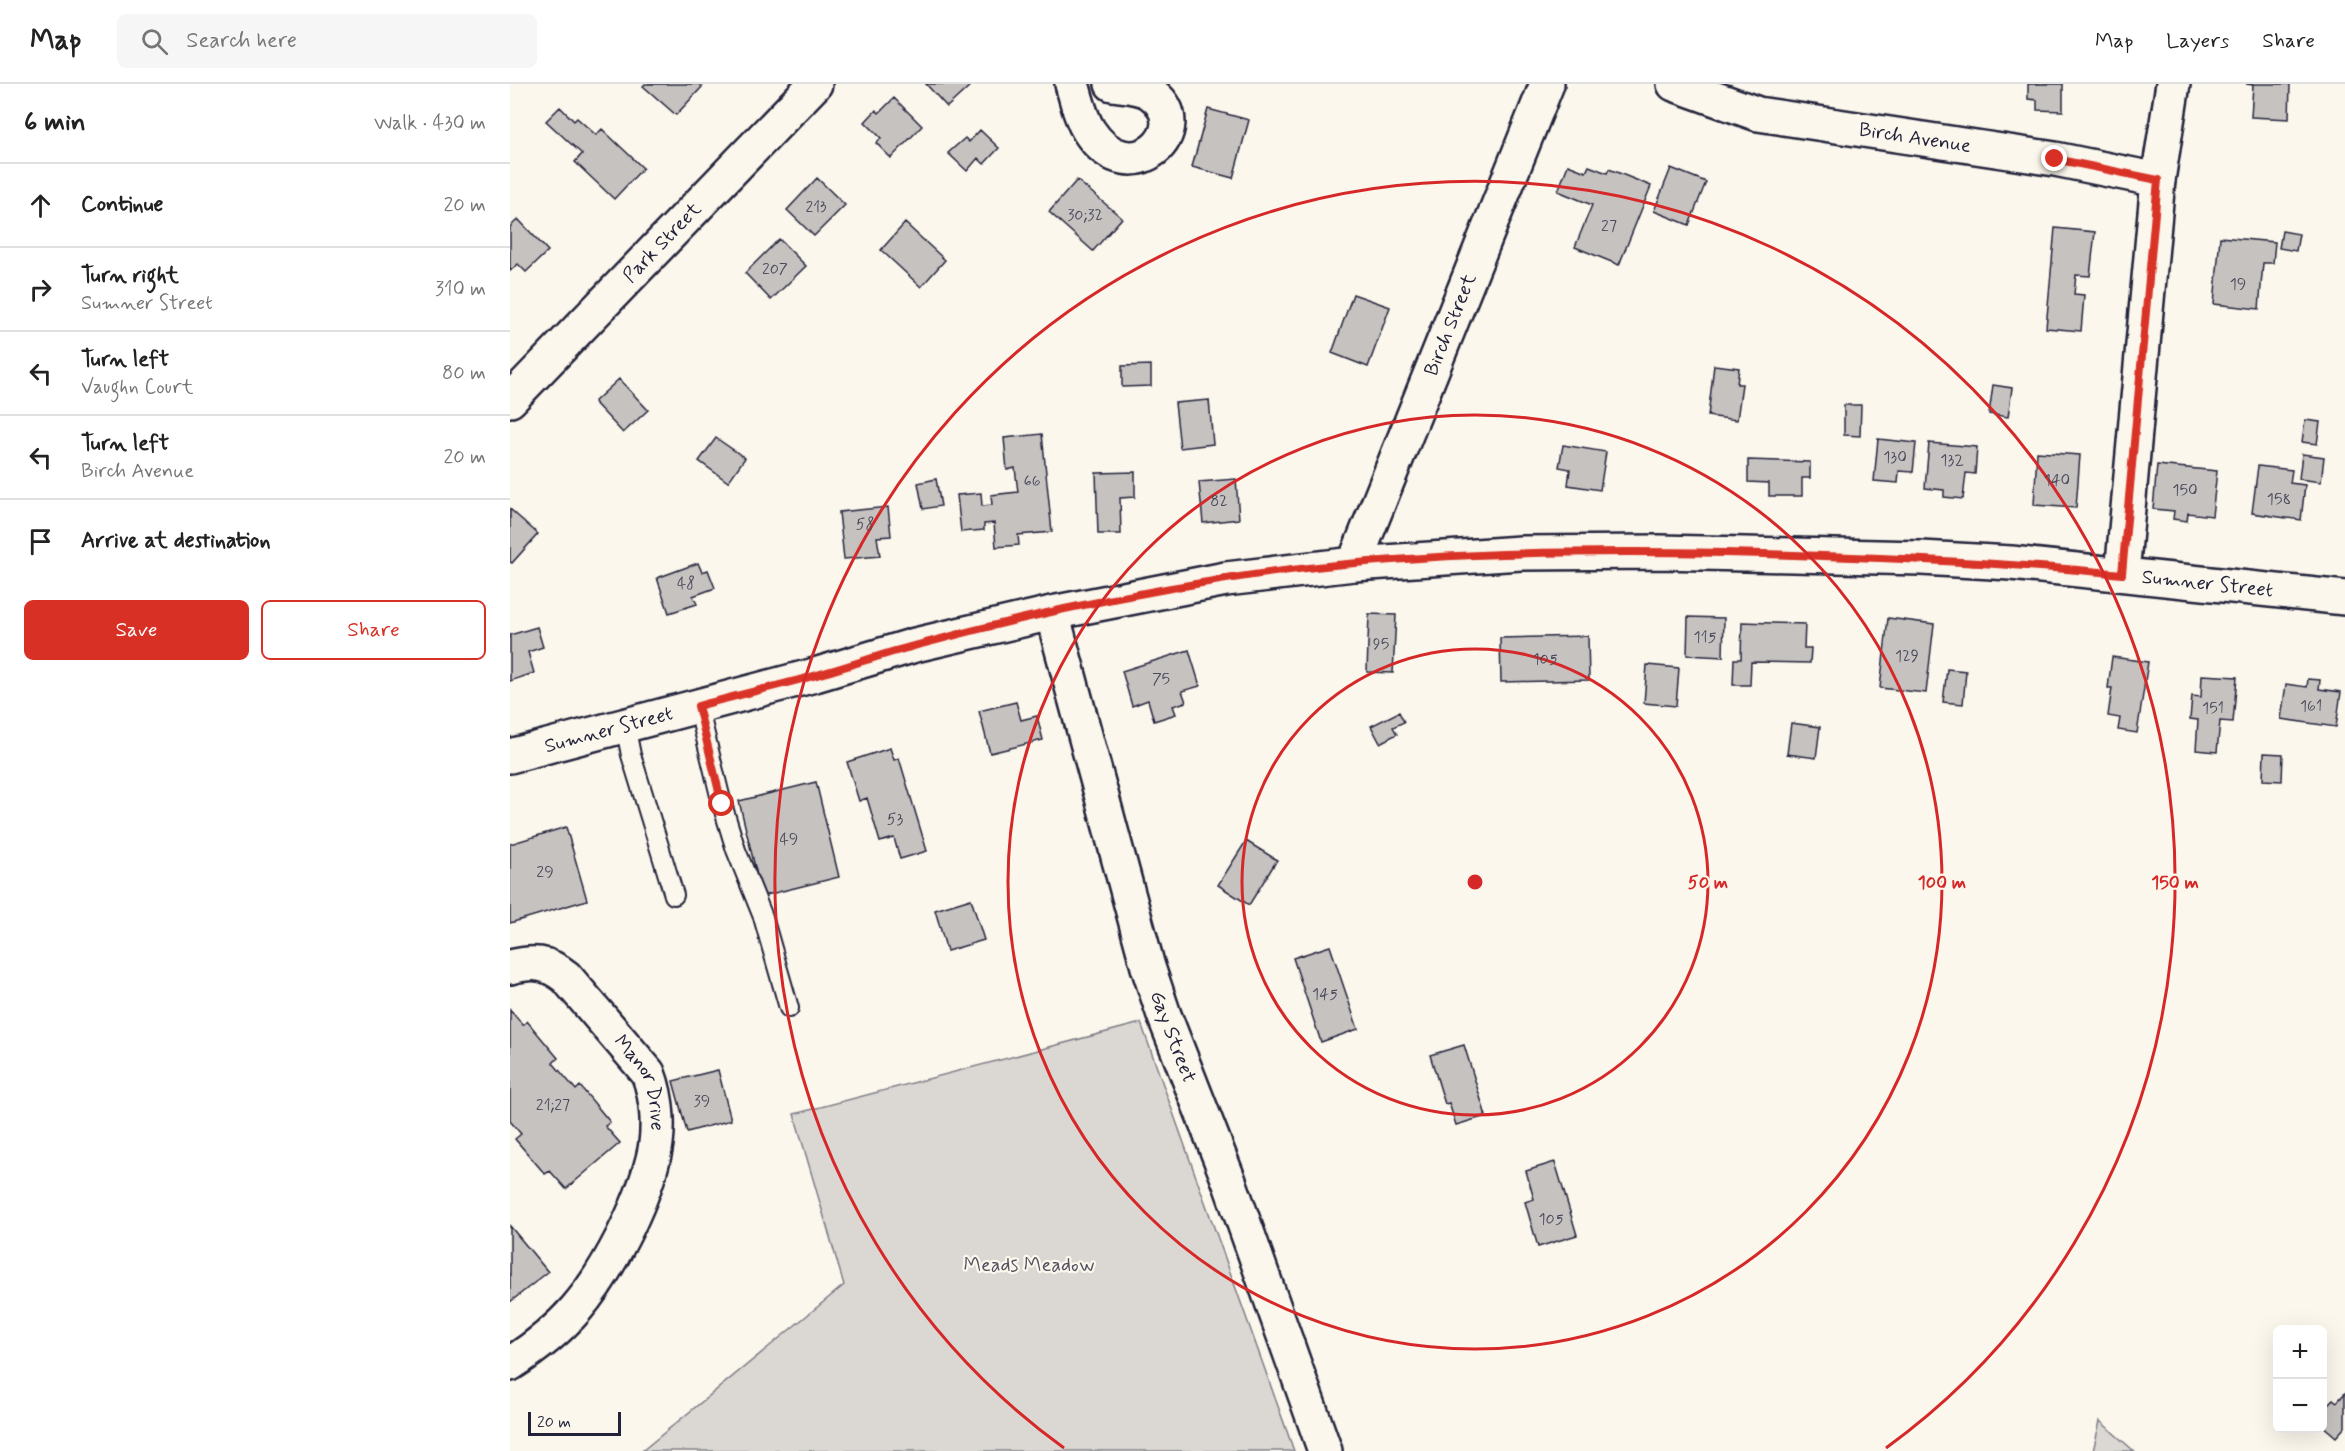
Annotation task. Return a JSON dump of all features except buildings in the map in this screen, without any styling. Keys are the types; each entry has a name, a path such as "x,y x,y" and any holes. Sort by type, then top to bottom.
{"street":[{"name":"Park Street","path":"510,400 815,84"},
{"path":"1072,84 1080,112 1089,131 1100,144 1113,153 1125,157 1137,158 1150,154 1165,137 1166,112 1151,93 1140,88 1112,84"},
{"name":"Birch Street","path":"1354,564 1547,84"},
{"name":"Birch Avenue","path":"1674,84 1758,114 2055,159 2158,180"},
{"path":"2122,574 2158,180 2173,84"},
{"name":"Sumner Street","path":"510,756 815,675 915,645 1052,613 1226,579 1354,564 1521,553 1660,552 1921,558 2011,563 2345,598"},
{"name":"Gay Street","path":"1052,613 1148,967 1164,1015 1233,1191 1325,1451"},
{"name":"Manor Drive","path":"510,967 534,963 553,967 566,977 648,1073 654,1087 656,1126 653,1157 641,1194 609,1262 577,1308 539,1346 510,1364"}],"lane":[{"path":"698,706 722,804 736,850 763,917 789,1008"},
{"path":"625,725 631,755 674,895"}],"green space":[{"name":"Meads Meadow","path":"1141,1023 1294,1451 642,1451 844,1285 794,1114"},
{"path":"2100,1421 2134,1451 2093,1451"}],"route":[{"path":"722,804 698,706 815,675 915,645 1052,613 1226,579 1445,556 1660,552 1921,558 2011,563 2122,574 2158,180 2055,159"}]}
